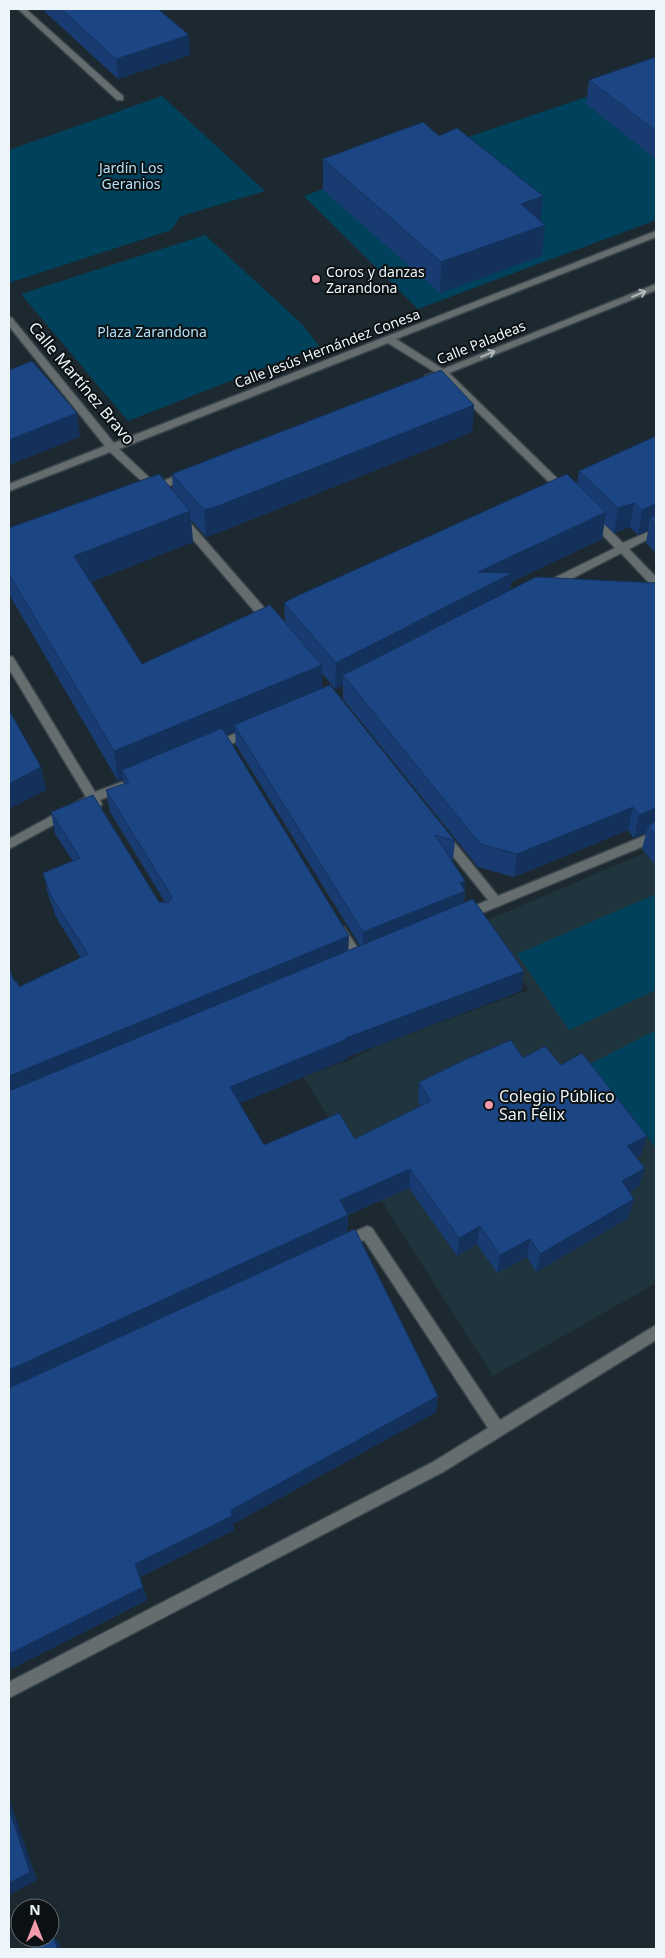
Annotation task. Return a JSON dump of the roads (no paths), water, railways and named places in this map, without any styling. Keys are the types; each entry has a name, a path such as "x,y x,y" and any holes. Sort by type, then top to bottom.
{"street":[{"path":"22,9 120,98"},
{"name":"Calle Jesús Hernández Conesa","path":"9,488 656,234"},
{"name":"Calle Paladeas","path":"414,383 656,287"},
{"name":"Calle Martínez Bravo","path":"9,320 112,448 155,488 276,630"},
{"path":"389,339 442,372 656,583"},
{"path":"137,495 201,469"},
{"path":"543,588 656,531"},
{"path":"9,660 102,814"},
{"path":"199,753 228,746 262,727"},
{"path":"9,844 93,798 137,780"},
{"path":"436,826 496,902"},
{"path":"450,921 656,836"},
{"path":"333,918 358,960"},
{"path":"331,1249 367,1232 498,1430"},
{"path":"9,1690 438,1467 656,1332"}],"place":[{"name":"Coros y danzas Zarandona","path":"316,279"},
{"name":"Colegio Público San Félix","path":"489,1105"}],"park label":[{"name":"Jardín Los Geranios","path":"131,176"},
{"name":"Plaza Zarandona","path":"152,331"}]}
